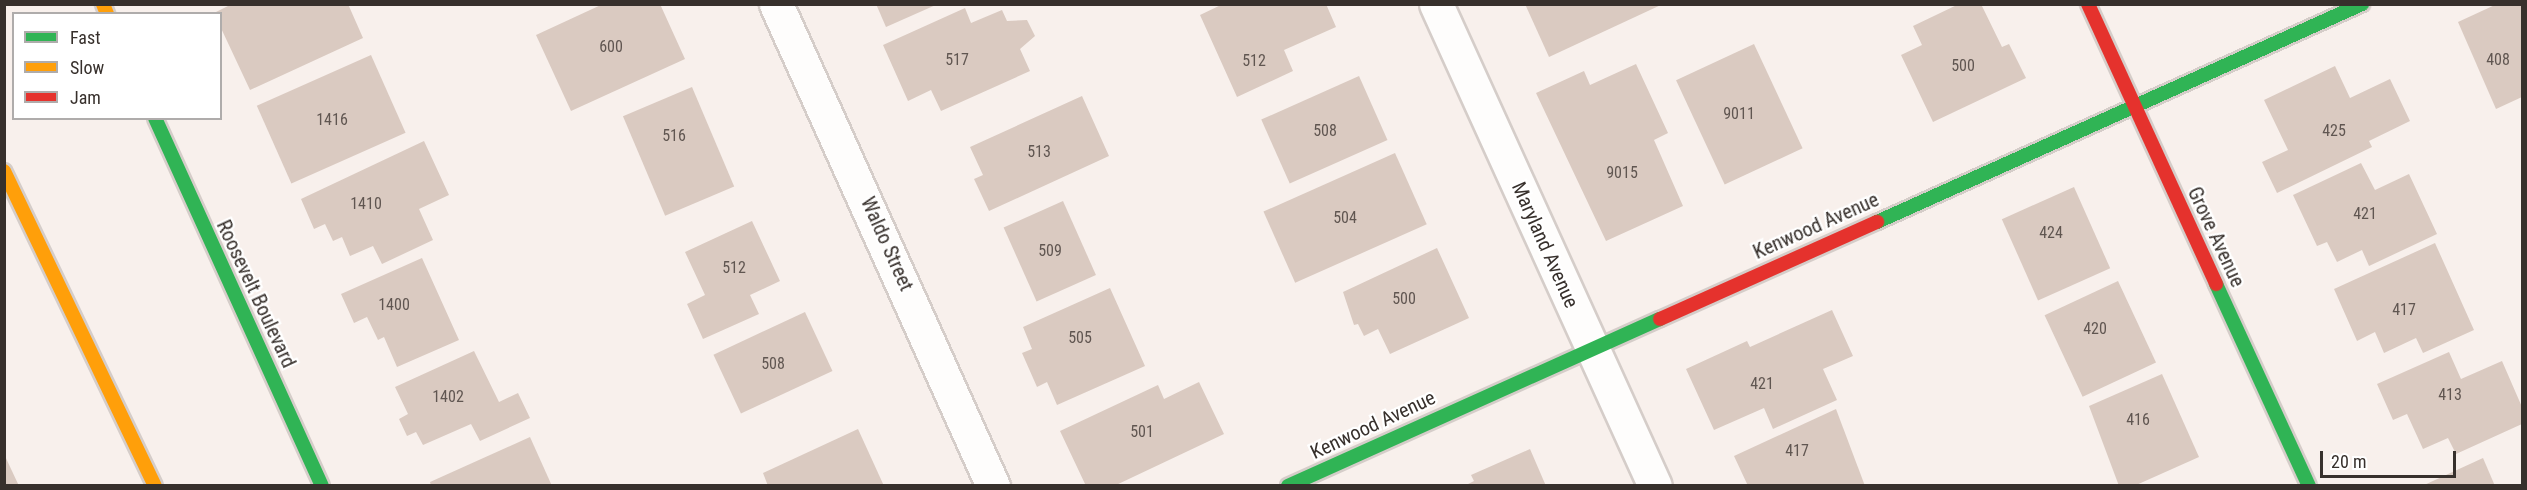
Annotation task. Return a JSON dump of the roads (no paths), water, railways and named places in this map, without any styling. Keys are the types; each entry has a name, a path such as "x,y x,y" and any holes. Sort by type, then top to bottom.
{"street":[{"name":"Waldo Street","path":"776,4 993,486"},
{"name":"Maryland Avenue","path":"1436,4 1655,486"},
{"name":"Grove Avenue","path":"2088,4 2309,486"},
{"name":"Kenwood Avenue","path":"1288,486 1591,347 2362,4"},
{"name":"Roosevelt Boulevard","path":"156,120 322,486"},
{"path":"4,171 155,486"}]}
